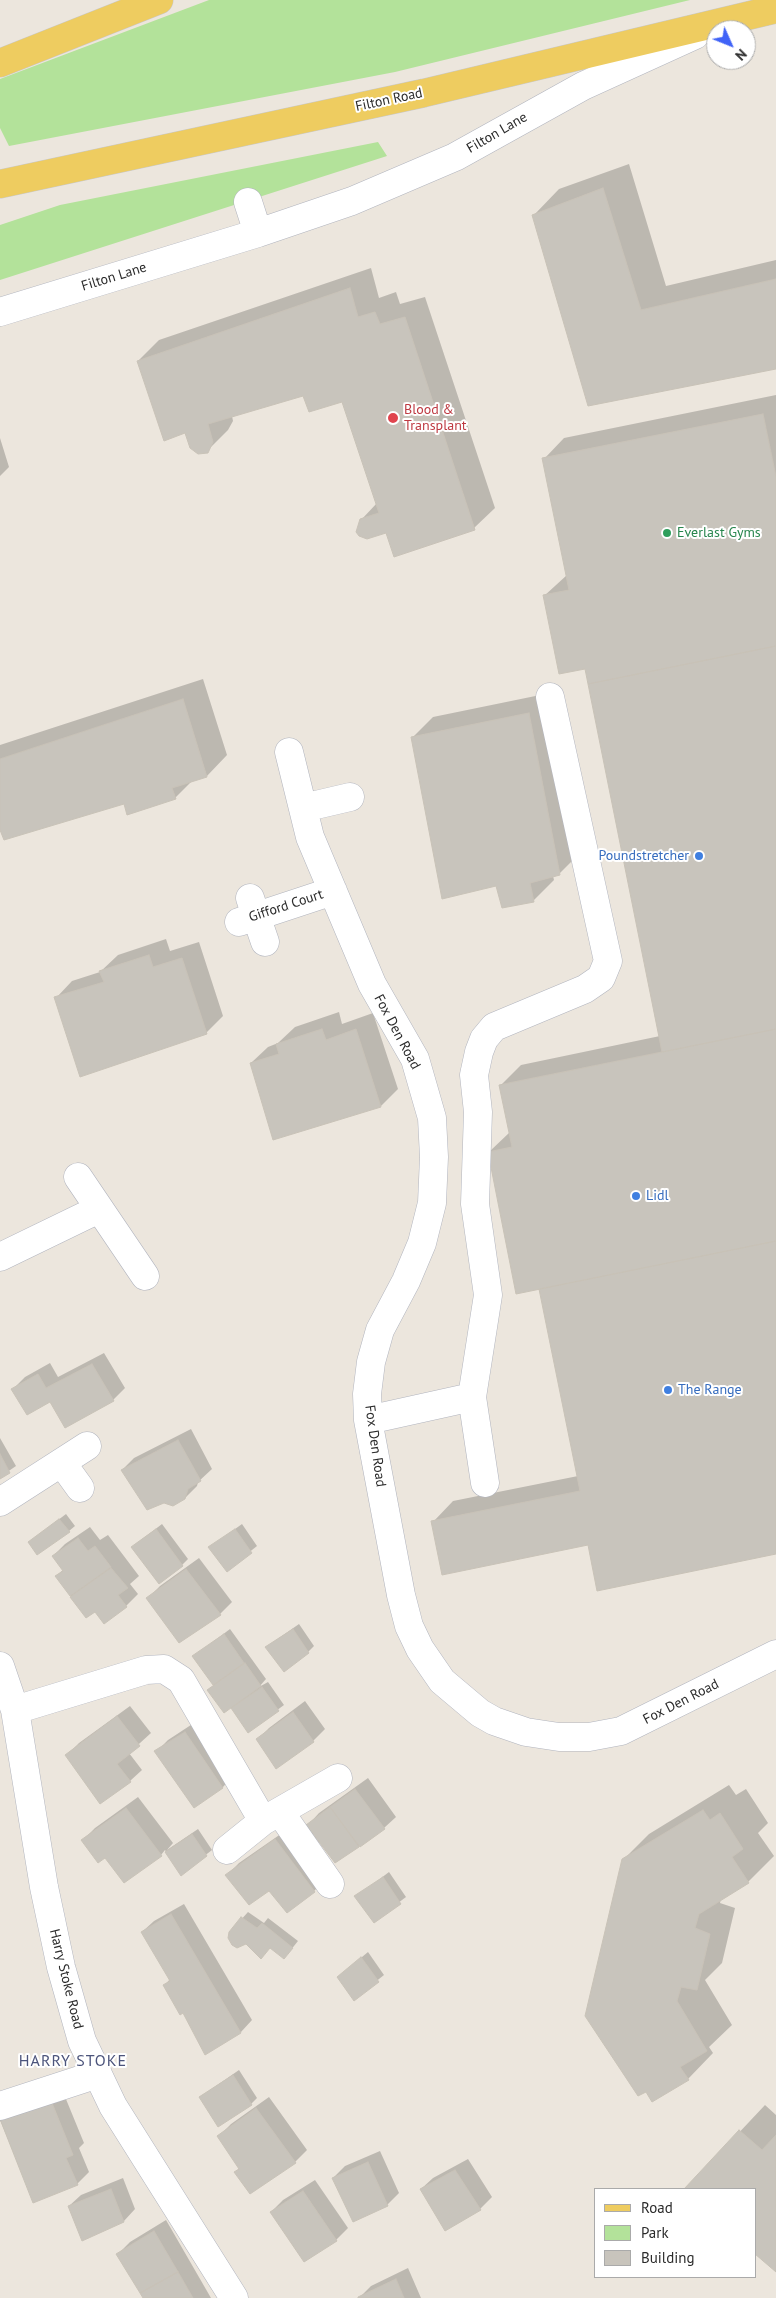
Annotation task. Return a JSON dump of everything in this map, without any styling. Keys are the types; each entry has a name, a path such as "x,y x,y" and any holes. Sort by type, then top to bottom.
{"main road":[{"path":"0,63 159,0"},
{"name":"Filton Road","path":"730,20 776,10"},
{"name":"Filton Road","path":"0,184 424,93 706,26"}],"street":[{"name":"Filton Lane","path":"0,312 258,233 352,201 455,157 583,86 706,31"},
{"path":"248,202 258,233"},
{"path":"485,1483 472,1397 488,1295 475,1204 478,1112 474,1075 479,1052 484,1038 494,1027 508,1019 585,989 601,978 608,961 550,697"},
{"name":"Fox Den Road","path":"289,752 310,837 372,984 415,1059 432,1118 434,1157 432,1203 422,1243 406,1281 380,1330 371,1362 368,1394 368,1420 401,1595 409,1626 430,1666 442,1681 480,1713 509,1727 542,1736 589,1737 621,1731 651,1718 776,1654"},
{"path":"303,808 350,797"},
{"name":"Gifford Court","path":"265,942 248,912 333,891"},
{"path":"78,1177 146,1276"},
{"path":"0,1257 99,1209"},
{"path":"368,1420 472,1397"},
{"path":"0,1502 87,1446"},
{"path":"62,1463 80,1488"},
{"name":"Harry Stoke Road","path":"0,1666 15,1710 44,1887 61,1967 82,2041 113,2106 234,2298"},
{"path":"15,1710 146,1670 164,1669 181,1680 272,1816 330,1884"},
{"path":"227,1850 272,1816 338,1778"},
{"path":"0,2106 98,2074"}],"green space":[{"path":"209,0 690,0 395,72 9,146 0,128 0,79"},
{"path":"378,142 387,156 0,280 0,225 60,205"}],"building":[{"path":"603,188 641,310 776,279 776,369 588,406 532,215"},
{"name":"Blood & Transplant","path":"350,288 358,317 375,312 380,324 405,317 475,530 394,557 386,533 367,539 359,536 356,532 360,519 379,513 342,402 309,412 303,396 208,424 213,442 208,453 198,454 190,448 185,433 164,441 137,361"},
{"name":"Everlast Gyms","path":"763,414 776,477 776,646 588,684 585,669 559,674 543,595 569,590 542,458"},
{"name":"Poundstretcher","path":"776,646 776,1029 662,1052 588,684"},
{"path":"183,699 207,777 172,788 176,799 127,815 124,804 4,840 0,830 0,759"},
{"path":"529,713 560,875 530,883 534,902 502,908 496,886 442,899 411,737"},
{"path":"149,955 153,967 182,958 207,1034 80,1077 54,997 104,982 99,971"},
{"path":"322,1029 326,1040 356,1029 381,1107 273,1140 250,1063 279,1054 276,1044"},
{"name":"Lidl","path":"776,1029 776,1241 516,1294 488,1152 512,1147 499,1085"},
{"name":"The Range","path":"776,1241 776,1554 597,1591 588,1545 442,1575 431,1521 580,1491 539,1289"},
{"path":"92,1364 114,1401 65,1428 50,1402 27,1415 11,1389 38,1374 46,1388"},
{"path":"178,1440 201,1481 188,1489 185,1499 173,1506 164,1503 147,1510 121,1470"},
{"path":"0,1454 10,1473 0,1479"},
{"path":"59,1519 70,1532 37,1555 28,1542"},
{"path":"156,1529 183,1566 159,1584 131,1547"},
{"path":"235,1529 252,1553 227,1572 208,1547"},
{"path":"78,1538 88,1551 95,1546 111,1567 70,1596 55,1576 63,1571 52,1556"},
{"path":"111,1568 128,1588 118,1595 127,1607 104,1624 95,1612 86,1618 70,1597"},
{"path":"186,1569 221,1615 179,1643 146,1598"},
{"path":"293,1629 309,1653 284,1672 265,1647"},
{"path":"224,1634 244,1663 213,1685 192,1656"},
{"path":"245,1663 261,1686 224,1713 207,1690"},
{"path":"262,1687 279,1711 248,1733 231,1708"},
{"path":"293,1712 314,1742 276,1769 256,1739"},
{"path":"117,1716 140,1746 117,1764 131,1782 100,1804 65,1755"},
{"path":"185,1732 223,1788 194,1808 154,1751"},
{"path":"355,1789 385,1829 360,1847 330,1807"},
{"path":"330,1807 359,1847 335,1863 306,1825"},
{"path":"126,1808 162,1856 124,1883 105,1858 98,1863 81,1840"},
{"path":"703,1810 710,1820 720,1813 743,1849 732,1857 749,1883 699,1914 695,1928 710,1934 697,1990 681,1987 677,2001 707,2051 680,2067 689,2080 652,2102 646,2092 638,2096 585,2016 622,1859"},
{"path":"192,1834 207,1856 181,1876 165,1852"},
{"path":"275,1839 315,1892 287,1913 269,1891 249,1905 225,1875"},
{"path":"383,1877 401,1904 374,1923 354,1896"},
{"path":"171,1914 241,2033 205,2055 183,2013 180,2015 163,1985 170,1981 141,1932"},
{"path":"241,1917 257,1928 262,1923 293,1948 284,1959 270,1948 261,1959 246,1944 237,1948 232,1945 228,1938 229,1932"},
{"path":"361,1957 379,1982 354,2001 337,1977"},
{"path":"233,2075 252,2105 218,2127 199,2097"},
{"path":"50,2098 73,2155 66,2158 78,2185 33,2203 0,2119"},
{"path":"256,2108 296,2163 250,2194 234,2172 239,2169 217,2136"},
{"path":"739,2130 762,2150 776,2135 776,2272 756,2255 756,2188 685,2188"},
{"path":"368,2162 388,2206 353,2222 332,2178"},
{"path":"455,2170 481,2210 445,2231 420,2189"},
{"path":"111,2189 124,2222 82,2241 68,2206"},
{"path":"303,2191 337,2241 304,2262 270,2212"},
{"path":"154,2231 178,2272 140,2293 116,2254"},
{"path":"178,2272 193,2298 143,2298 140,2293"},
{"path":"396,2279 404,2298 358,2298 358,2297"}],"place":[{"name":"Blood & Transplant","path":"393,418"},
{"name":"Everlast Gyms","path":"667,533"},
{"name":"Poundstretcher","path":"699,856"},
{"name":"Lidl","path":"636,1196"},
{"name":"The Range","path":"668,1390"}],"district":[{"name":"HARRY STOKE","path":"73,2061"}]}
